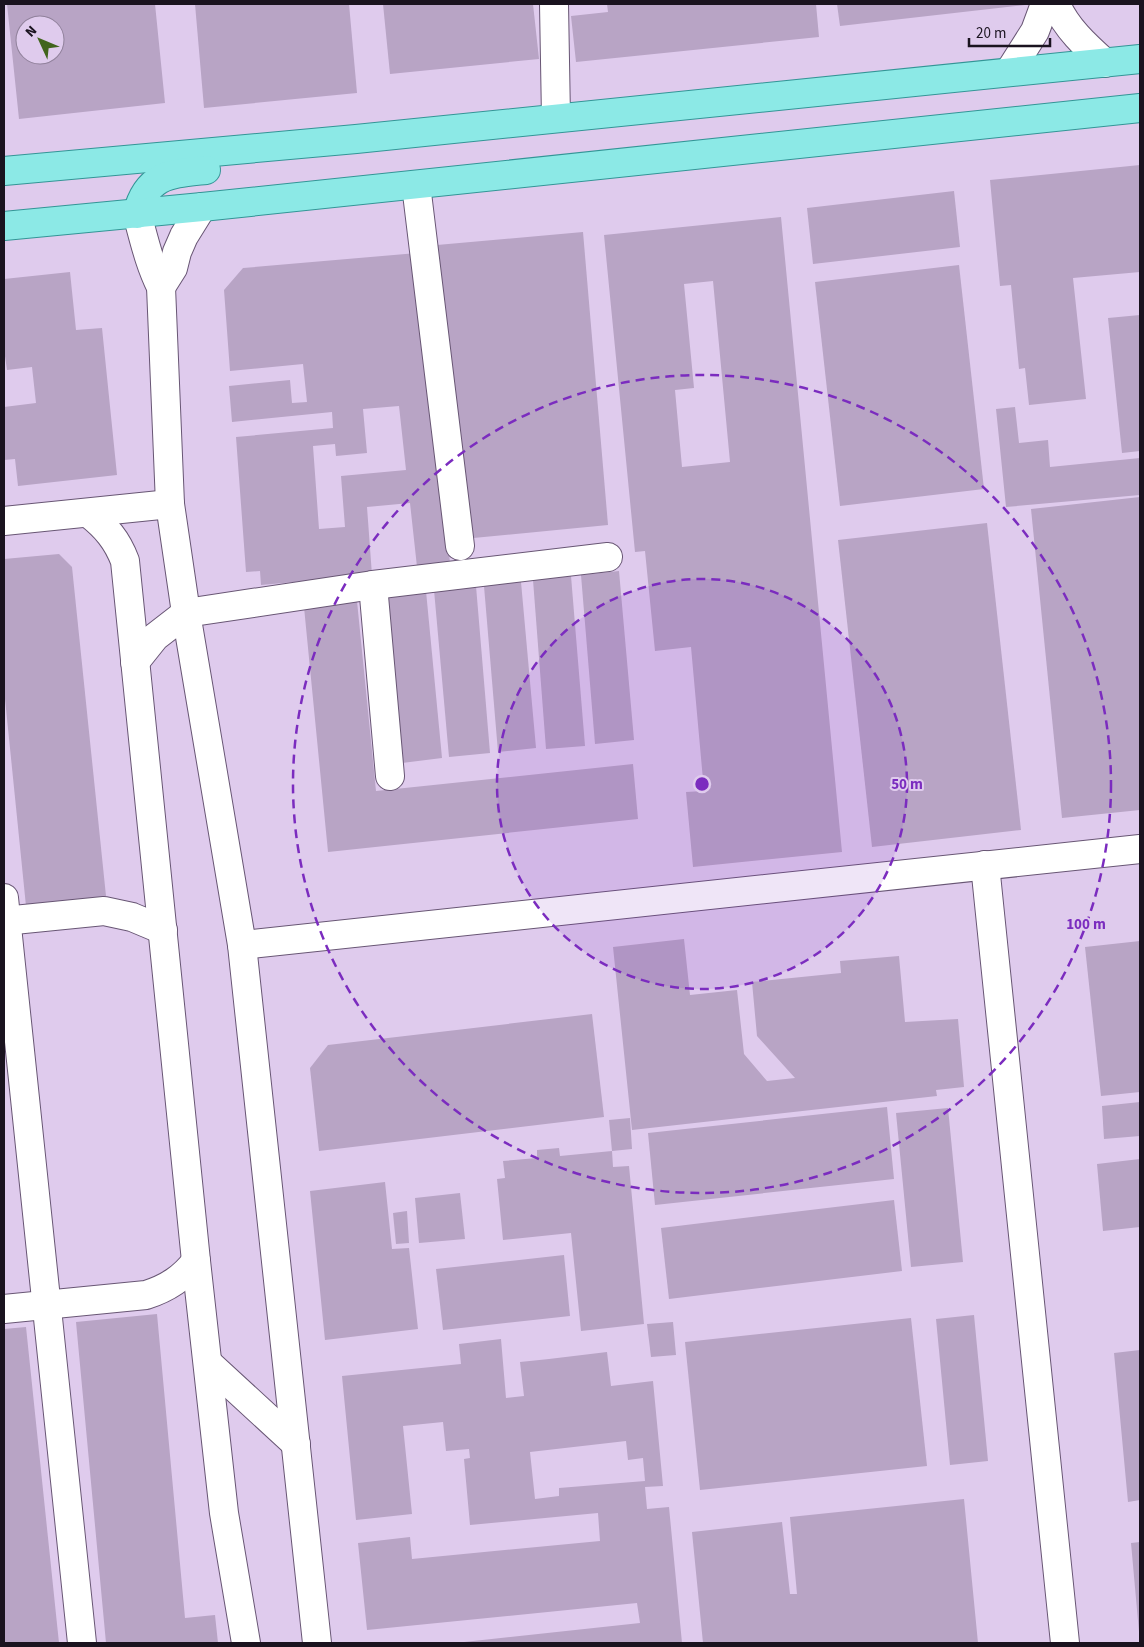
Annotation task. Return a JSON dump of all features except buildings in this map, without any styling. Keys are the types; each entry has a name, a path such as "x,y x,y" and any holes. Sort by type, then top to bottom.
{"main road":[{"path":"4,170 356,138 1140,59"},
{"path":"4,226 416,185 1140,108"},
{"path":"136,214 142,199 152,185 170,174 320,157 340,151 356,138"}],"street":[{"path":"554,4 556,118"},
{"path":"1009,72 1035,31 1044,4"},
{"path":"1056,4 1071,30 1087,47 1106,62"},
{"path":"416,185 460,546"},
{"path":"162,287 173,268 184,236 202,207"},
{"path":"136,214 144,245 154,273 162,287 170,504 186,613 242,945 317,1643"},
{"path":"4,521 170,504"},
{"path":"88,513 113,536 125,561 212,1408 224,1513 246,1643"},
{"path":"135,662 155,637 186,613 373,585 608,557"},
{"path":"373,585 390,776"},
{"path":"242,945 1140,849"},
{"path":"985,865 1065,1643"},
{"path":"82,1643 48,1304 4,913 104,911 132,917 163,930"},
{"path":"4,1309 152,1293 170,1286 180,1279 196,1261"},
{"path":"208,1363 296,1444"}]}
